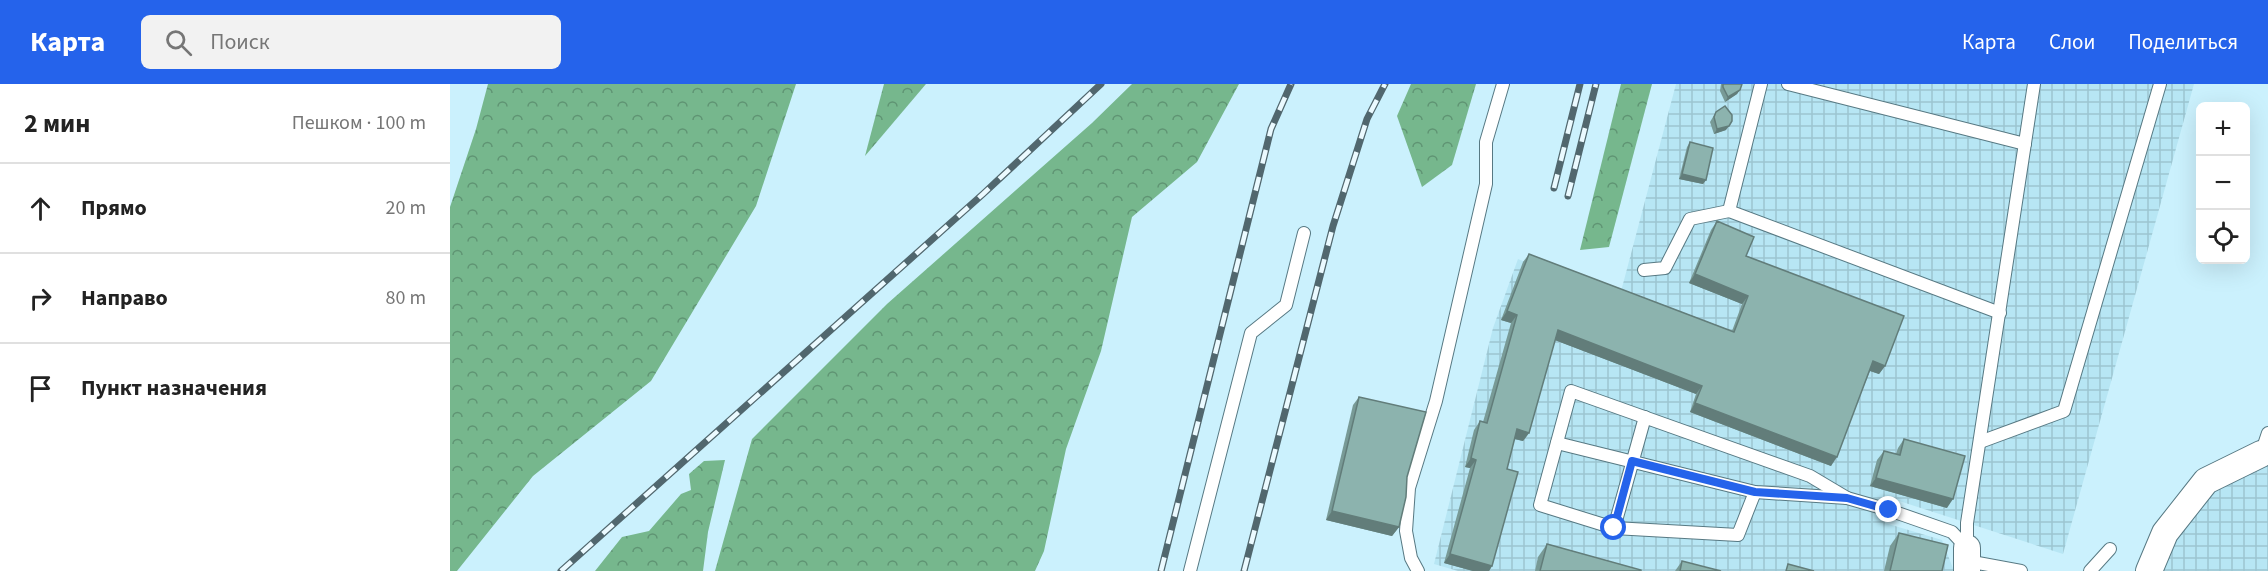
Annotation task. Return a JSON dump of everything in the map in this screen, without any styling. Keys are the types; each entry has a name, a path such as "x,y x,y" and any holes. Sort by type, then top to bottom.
{"street":[{"path":"2149,571 2165,533 2206,481 2266,449"}],"lane":[{"path":"1418,571 1411,558 1406,531 1409,488 1436,401 1486,184 1486,142 1503,84"},
{"path":"1729,211 1761,84"},
{"path":"1788,84 2025,144"},
{"path":"1967,560 1967,523 2034,84"},
{"path":"1980,442 2064,411 2160,84"},
{"path":"1644,270 1665,268 1690,219 1729,211 2000,313"},
{"path":"1190,571 1251,333 1286,305 1304,232"},
{"path":"1755,492 1738,535 1614,528 1540,505 1571,391 1810,476 1847,498"},
{"path":"1614,528 1645,417"},
{"path":"1557,442 1755,492 1847,498 1889,510 1952,532 1967,560"},
{"path":"2090,571 2110,549"},
{"path":"1967,560 2021,571"}],"shaded area":[{"path":"1676,84 2194,84 2063,554 1893,499 1885,523 1942,540 1954,571 1458,571 1434,564 1493,328 1518,259 1619,299"},
{"path":"2268,439 2268,571 2149,571 2165,533"}],"green space":[{"path":"488,84 796,84 756,206 651,381 533,476 457,571 450,571 450,207 476,129"},
{"path":"884,84 926,84 865,156"},
{"path":"1132,84 1239,84 1197,162 1132,217 1101,351 1066,449 1044,551 1035,571 715,571 752,439 887,304 1092,123"},
{"path":"1411,84 1476,84 1452,165 1422,187 1397,116"},
{"path":"1621,84 1652,84 1609,247 1580,250"},
{"path":"725,460 708,532 703,571 595,571 622,537 649,531 681,494 691,490 689,474 704,461"}],"building":[{"path":"1723,84 1742,84 1740,90 1728,97"},
{"path":"1725,106 1732,115 1732,121 1729,126 1717,129 1714,117 1716,112"},
{"path":"1690,142 1713,148 1706,180 1682,174"},
{"path":"1717,221 1754,237 1746,256 1904,316 1885,366 1873,361 1837,457 1695,403 1702,386 1558,330 1529,433 1517,429 1507,469 1518,472 1492,566 1450,554 1476,460 1471,458 1480,421 1487,423 1517,315 1507,311 1529,254 1734,332 1748,296 1695,274"},
{"path":"1359,397 1426,412 1407,477 1406,497 1399,527 1332,511"},
{"path":"1904,439 1965,456 1953,499 1876,478 1884,451 1900,455"},
{"path":"1899,533 1948,545 1942,571 1890,571"},
{"path":"1547,544 1641,570 1641,571 1540,571"},
{"path":"1682,561 1721,571 1680,571"},
{"path":"1788,564 1814,571 1786,571"}],"railway":[{"path":"561,571 983,194 1101,84"},
{"path":"1161,571 1271,129 1291,84"},
{"path":"1244,571 1333,226 1367,119 1385,84"},
{"path":"1554,188 1580,84"},
{"path":"1568,196 1596,84"}],"route":[{"path":"1614,528 1632,461 1755,492 1847,498 1889,510"}]}
